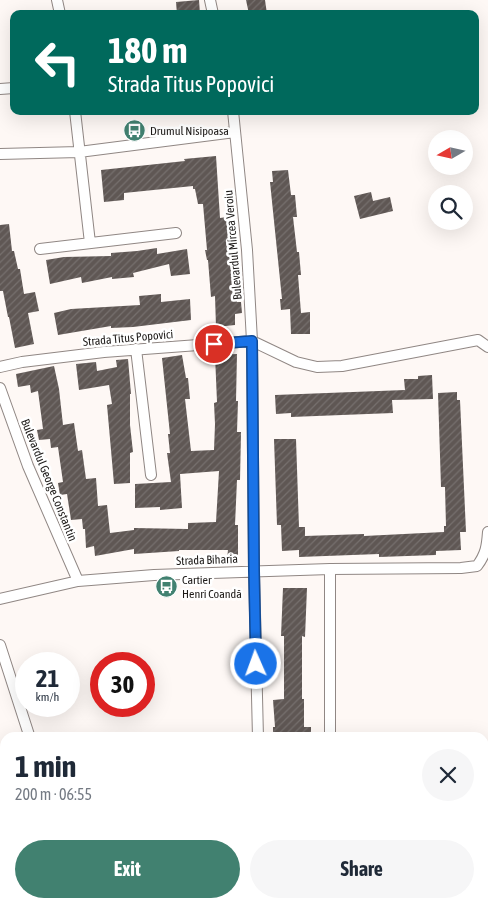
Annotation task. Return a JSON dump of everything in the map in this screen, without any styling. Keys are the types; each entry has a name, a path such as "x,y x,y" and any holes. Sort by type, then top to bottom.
{"street":[{"path":"74,115 90,243"},
{"name":"Bulevardul Mircea Veroiu","path":"233,115 247,250 252,341 258,732"},
{"path":"0,154 79,152 235,132"},
{"path":"40,249 176,233"},
{"name":"Strada Titus Popovici","path":"0,366 136,348 252,341 296,362 317,367 342,366 478,340 488,347"},
{"path":"136,348 152,475"},
{"name":"Bulevardul George Constantin","path":"0,388 35,483 78,581"},
{"name":"Strada Biharia","path":"0,599 78,581 154,575 330,569 461,568 477,566 485,556 488,547 488,532"},
{"path":"330,569 330,732"},
{"path":"0,645 28,732"}],"building":[{"path":"199,0 200,10 177,10 176,2"},
{"path":"246,0 265,0 266,10 248,10"},
{"path":"216,156 220,218 227,217 233,264 231,265 237,302 241,302 242,313 235,314 235,325 216,327 215,296 211,297 208,260 205,250 207,250 203,204 198,204 193,186 124,193 124,200 104,202 101,170"},
{"path":"288,170 291,195 295,195 297,217 293,217 301,275 298,275 301,313 310,312 310,334 291,334 290,309 281,310 280,299 282,299 270,182 273,182 272,171"},
{"path":"371,192 373,201 390,197 393,211 360,219 354,196"},
{"path":"9,224 12,251 14,251 18,269 20,269 24,294 35,292 39,311 28,313 34,344 15,348 3,291 0,291 0,225"},
{"path":"157,248 157,254 187,249 190,274 171,276 169,264 133,273 134,277 112,279 112,277 82,283 81,277 50,284 46,260 64,257 111,256 111,253"},
{"path":"161,294 161,302 190,299 191,320 133,327 111,328 111,326 58,335 54,313 71,309 140,305 139,296"},
{"path":"237,354 237,432 241,432 240,480 237,480 235,525 238,525 238,559 227,559 228,550 179,550 134,554 134,549 95,556 94,546 86,548 85,529 83,529 82,519 71,520 67,494 60,495 58,483 63,482 58,447 51,448 50,439 39,440 37,430 43,429 38,391 31,393 30,385 18,387 16,374 54,366 63,425 74,423 78,451 82,450 86,479 96,478 98,506 107,505 110,533 134,530 134,528 188,529 188,523 216,522 219,471 180,474 182,508 160,510 160,507 135,508 135,484 171,482 167,453 170,453 168,434 170,434 162,358 182,355 186,378 188,378 190,399 185,399 191,451 214,450 214,403 217,402 215,355"},
{"path":"128,359 131,394 130,425 133,452 130,453 130,483 114,484 107,405 112,404 109,385 79,390 76,364 96,362 97,371 117,367 116,360"},
{"path":"432,375 433,399 392,400 393,413 291,417 291,413 276,414 275,395 405,390 404,379 418,379 418,376"},
{"path":"457,392 457,400 460,400 466,532 460,532 461,550 436,551 436,555 379,557 379,554 299,557 299,550 282,551 281,525 277,525 274,439 296,439 299,527 305,527 305,536 364,534 364,536 444,532 444,526 446,526 445,487 441,487 438,393"},
{"path":"283,588 307,588 305,637 302,636 302,699 304,699 304,727 311,727 311,732 273,732 273,727 275,727 273,700 284,699 284,636 281,636"}],"place":[{"name":"Drumul Nisipoasa","path":"134,131"},
{"name":"Cartier Henri Coandă","path":"166,587"}],"route":[{"path":"214,344 252,341 256,664"}]}
